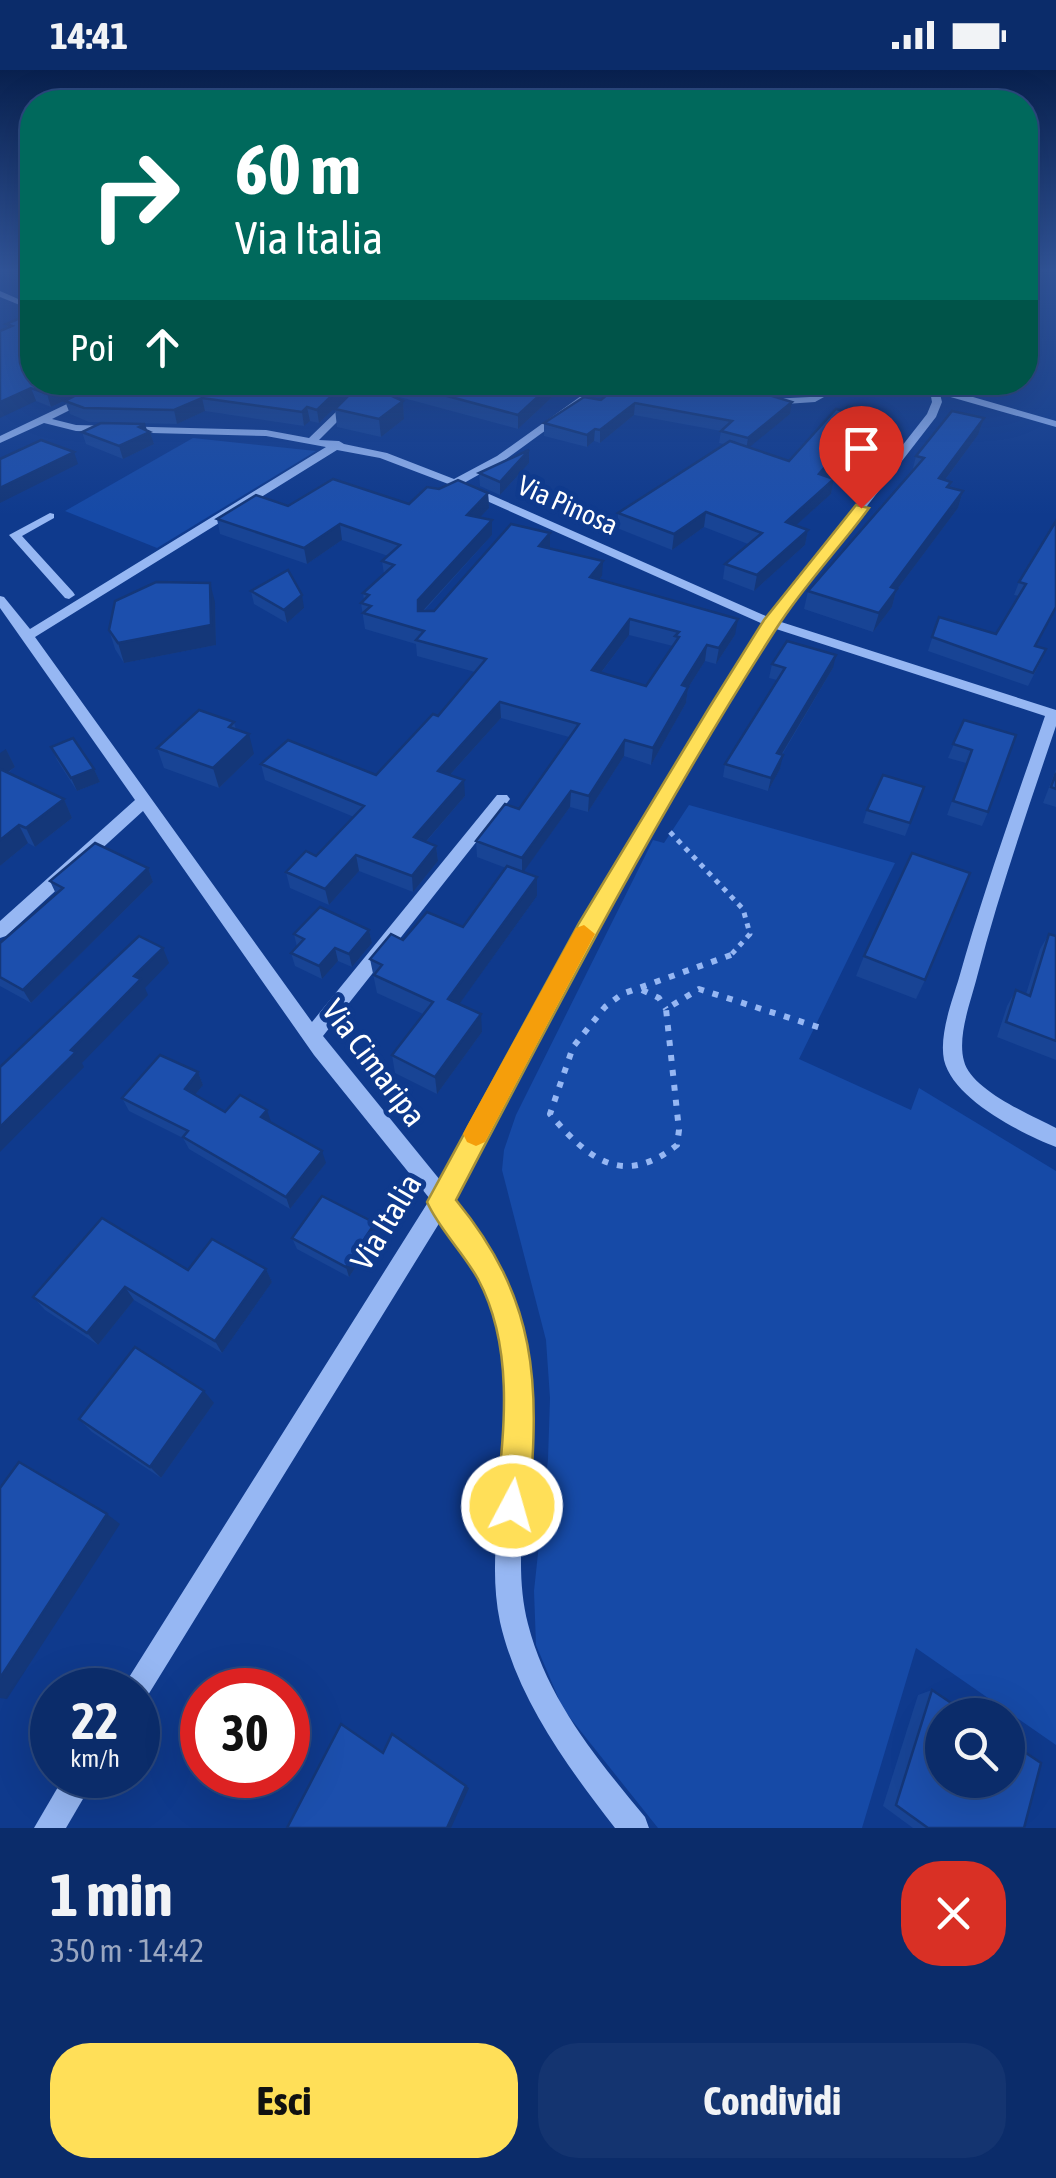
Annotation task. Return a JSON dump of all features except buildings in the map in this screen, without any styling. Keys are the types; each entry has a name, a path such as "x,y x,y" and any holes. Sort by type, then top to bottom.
{"street":[{"path":"3,436 95,395"},
{"path":"313,440 360,395"},
{"path":"455,483 492,464 588,395"},
{"path":"752,400 804,402 819,395"},
{"name":"Via Italia","path":"149,1668 441,1202 587,928 770,624 932,414 936,395"},
{"path":"950,395 1056,424"},
{"name":"Via Pinosa","path":"44,420 76,428 228,431 313,440 390,457 770,624 1054,715"},
{"path":"29,635 339,444"},
{"path":"512,527 524,513"},
{"path":"0,543 50,516"},
{"path":"14,535 69,595"},
{"name":"Via Cimaripa","path":"0,600 29,635 312,1036 466,1232 492,1278 514,1340 521,1418 507,1577 518,1643 526,1670 555,1725 634,1828"},
{"path":"1054,715 997,883 951,1043 958,1070 971,1086 1056,1138"},
{"path":"312,1036 502,799"},
{"path":"0,930 144,801"},
{"path":"49,1828 68,1798"}],"path":[{"path":"640,988 660,998 666,1009 677,1144 652,1164 627,1168 604,1163 584,1152 550,1114 568,1048 611,1002 640,988 727,959 750,934 742,909 668,830"},
{"path":"688,975 699,989 820,1028"},
{"path":"666,1009 699,989"}],"shaded area":[{"path":"193,438 316,451 157,548 65,511"},
{"path":"689,805 895,863 799,1059 911,1110 919,1088 1056,1171 1056,1745 1025,1724 1025,1698 988,1698 916,1648 862,1828 658,1828 563,1709 536,1645 534,1591 548,1459 550,1398 546,1340 502,1170 504,1150 516,1115 653,840 664,843"}],"slow traffic":[{"path":"476,1134 584,934"}],"route":[{"path":"512,1506 521,1418 514,1340 506,1308 484,1262 441,1202 587,928 718,708 770,624 861,508"}]}
